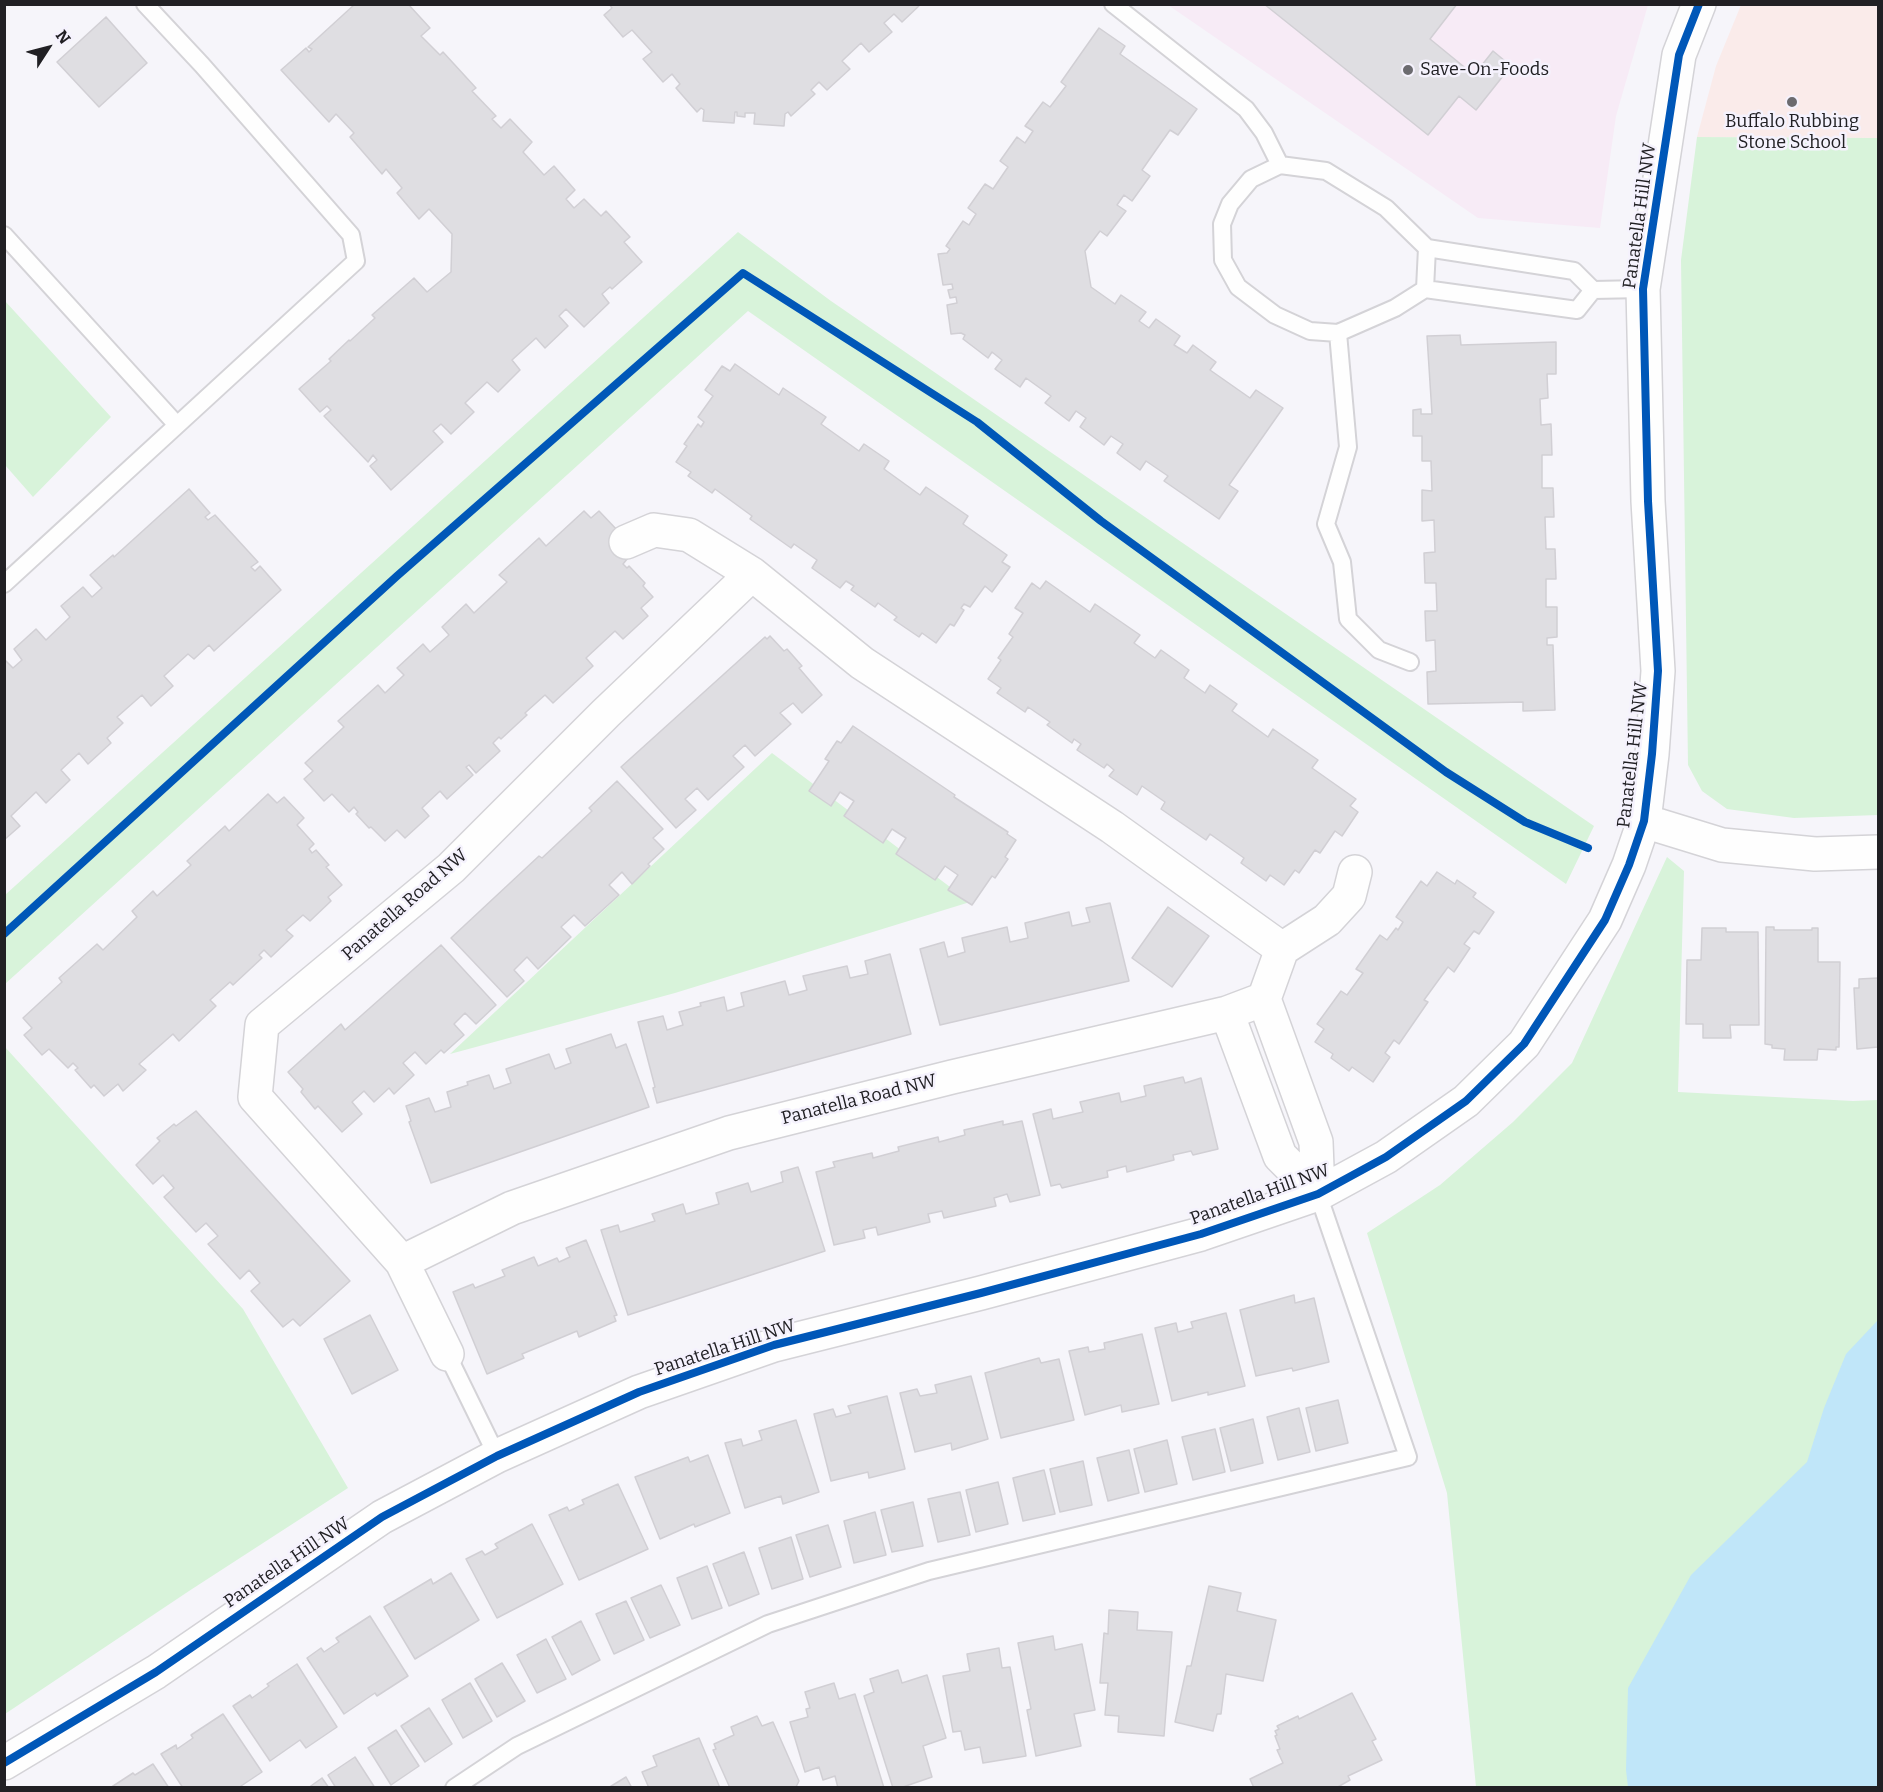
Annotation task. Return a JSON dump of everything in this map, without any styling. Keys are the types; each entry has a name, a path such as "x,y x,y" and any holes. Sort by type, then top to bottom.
{"street":[{"name":"Panatella Hill NW","path":"4,1763 156,1671 382,1517 498,1456 639,1392 774,1345 1201,1234 1318,1194 1386,1157 1466,1101 1524,1044 1605,920 1629,865 1644,821 1658,671 1648,501 1642,289 1679,55 1699,4"},
{"path":"626,542 654,530 689,535 752,574 862,663 1112,827 1282,949"},
{"name":"Panatella Road NW","path":"447,1353 402,1262 255,1097 262,1025 451,868 606,713 752,574"},
{"path":"1644,821 1722,845 1815,854 1878,852"},
{"path":"1318,1194 1316,1142 1264,999 1282,949 1327,920 1349,896 1355,872"},
{"name":"Panatella Road NW","path":"402,1262 512,1208 729,1133 941,1080 1227,1013 1264,999"},
{"path":"1227,1013 1280,1156 1318,1194"}],"lane":[{"path":"4,584 356,261 351,235 202,65 145,4"},
{"path":"1113,4 1246,109 1264,133 1280,165"},
{"path":"1593,290 1577,310 1425,289 1395,308 1338,333 1310,331 1275,315 1238,287 1222,260 1222,224 1230,204 1251,179 1280,165 1326,171 1386,208 1427,248 1574,271 1593,290 1642,289"},
{"path":"4,235 177,425"},
{"path":"1425,289 1427,248"},
{"path":"1338,333 1348,447 1326,524 1342,562 1348,619 1379,650 1410,662"},
{"path":"454,1788 517,1746 768,1623 929,1571 1408,1457 1318,1194"},
{"name":"Panatella Road NW","path":"447,1353 498,1456"}],"shaded area":[{"path":"1168,5 1648,5 1616,116 1600,228 1478,218"},
{"name":"Buffalo Rubbing Stone School","path":"1741,5 1878,5 1878,138 1697,137 1716,66"}],"green space":[{"path":"1697,137 1878,138 1878,815 1794,818 1727,809 1702,791 1688,765 1681,260"},
{"path":"738,232 831,301 1594,826 1566,884 748,311 5,984 5,895"},
{"path":"5,301 111,417 33,497 5,465"},
{"path":"772,753 970,902 675,993 450,1054"},
{"path":"1667,857 1684,871 1678,1092 1853,1101 1878,1100 1878,1787 1476,1787 1447,1493 1367,1233 1440,1185 1513,1122 1572,1063"},
{"path":"5,1047 243,1309 348,1488 5,1714"}],"water":[{"path":"1878,1320 1878,1787 1628,1787 1626,1770 1628,1688 1691,1575 1807,1462 1824,1408 1846,1354"}],"building":[{"path":"355,4 408,4 430,28 421,36 440,55 443,52 476,88 472,91 496,116 492,119 501,128 510,119 532,142 523,152 544,175 554,166 575,190 566,199 574,208 584,199 601,216 606,211 630,237 624,242 642,262 612,289 610,287 602,294 609,303 584,327 566,309 559,316 568,326 545,348 536,338 512,360 520,370 498,392 487,382 465,403 474,412 451,434 441,424 433,431 443,442 391,490 370,466 377,460 373,455 368,462 324,416 331,410 327,406 320,412 299,389 375,318 372,315 414,278 427,292 451,272 452,234 429,209 419,219 397,193 402,188 386,169 382,174 350,137 354,133 336,114 329,122 281,70 306,48 309,52 312,49 308,47"},
{"path":"609,4 921,4 902,22 894,14 884,23 892,32 869,52 861,43 842,61 850,69 827,90 819,82 811,90 815,94 791,116 788,112 785,114 784,126 754,124 755,113 745,113 745,117 737,116 735,112 734,123 703,121 704,110 701,108 697,112 676,88 680,84 672,74 663,82 643,59 652,52 632,30 623,37 604,15 612,8"},
{"name":"Save-On-Foods","path":"1264,4 1457,4 1430,39 1474,75 1493,51 1511,66 1476,110 1459,96 1428,135"},
{"path":"106,17 147,63 99,107 57,62"},
{"path":"1099,28 1125,46 1120,54 1197,109 1178,135 1170,130 1142,170 1150,176 1132,201 1124,195 1117,205 1126,211 1107,236 1100,231 1085,251 1091,287 1115,304 1121,295 1146,312 1139,321 1149,328 1156,319 1180,336 1174,345 1187,353 1193,345 1216,362 1210,370 1250,398 1256,390 1283,408 1229,485 1238,491 1219,519 1164,481 1168,476 1146,461 1140,470 1117,453 1123,444 1111,436 1104,445 1080,427 1086,418 1076,411 1069,421 1045,403 1051,396 1026,378 1020,387 995,369 1002,360 992,352 988,358 963,339 965,335 951,334 947,305 957,303 956,297 950,298 948,290 953,289 952,284 943,285 938,254 947,253 950,249 946,246 963,221 969,225 976,214 968,208 985,184 993,189 1008,167 1000,161 1017,137 1025,143 1033,131 1025,126 1043,102 1050,107 1066,86 1061,82"},
{"path":"1460,335 1461,345 1556,342 1556,374 1547,374 1548,398 1540,399 1541,425 1551,424 1552,455 1542,455 1542,488 1553,488 1554,517 1545,517 1546,549 1555,549 1556,579 1546,579 1546,607 1557,607 1557,637 1547,638 1547,645 1553,645 1555,710 1523,711 1523,702 1428,704 1427,672 1436,671 1435,640 1426,641 1425,611 1437,611 1436,583 1425,583 1424,553 1435,552 1434,520 1422,521 1422,490 1432,491 1431,461 1422,461 1422,436 1413,436 1413,410 1421,409 1421,414 1432,414 1427,336"},
{"path":"735,364 779,395 783,388 826,417 821,424 859,451 864,444 889,461 884,469 920,495 926,487 968,516 963,524 1007,555 1002,562 1010,567 992,592 985,586 970,607 964,604 961,608 964,610 954,626 950,624 936,643 922,633 919,637 894,620 897,617 878,603 875,607 851,590 854,586 846,581 840,588 812,568 817,560 794,544 791,548 750,519 752,516 715,489 712,493 688,476 691,472 676,462 687,446 684,444 698,424 701,427 704,422 698,417 713,396 705,390 722,366 730,371"},
{"path":"189,489 210,513 205,517 208,520 215,515 258,562 251,567 255,571 260,566 281,590 214,651 209,645 194,659 188,654 164,676 173,686 151,706 142,695 117,717 123,723 107,738 111,743 88,764 79,753 61,770 70,780 46,803 36,792 11,816 20,826 4,840 4,659 13,668 22,660 14,649 36,629 46,640 70,617 61,606 83,587 92,597 102,588 90,575 113,555 114,557"},
{"path":"584,511 591,518 599,511 619,532 611,539 628,558 623,564 627,568 629,566 645,583 643,586 653,597 641,608 648,616 623,639 615,631 586,658 593,666 553,703 545,695 525,713 527,715 501,739 499,737 493,743 500,751 476,773 469,765 466,767 473,775 447,799 440,791 422,808 429,816 405,838 397,830 385,841 356,814 358,812 354,807 349,812 332,794 324,801 304,779 313,771 305,763 344,727 338,721 378,685 385,693 404,675 397,668 423,644 430,652 449,635 442,627 466,604 474,613 507,582 499,575 539,538 546,546"},
{"path":"1046,581 1090,612 1095,604 1140,635 1134,643 1155,658 1161,650 1189,670 1184,678 1205,693 1210,685 1237,704 1232,711 1268,737 1273,729 1318,760 1312,768 1356,799 1350,806 1358,812 1342,836 1335,831 1320,853 1315,850 1299,873 1295,870 1284,885 1270,875 1266,881 1241,863 1244,858 1210,834 1206,840 1161,809 1165,802 1142,786 1137,795 1109,776 1114,770 1107,764 1104,768 1077,750 1081,744 1074,739 1072,743 1047,725 1050,722 1028,707 1025,712 997,693 1001,688 988,679 1001,660 998,658 1013,637 1009,634 1023,613 1015,608 1032,583 1040,589"},
{"path":"770,636 784,651 787,649 802,666 799,668 822,695 802,713 793,703 780,713 791,724 755,756 745,745 733,756 744,767 708,800 697,788 685,799 696,810 676,828 621,767 765,637 767,639"},
{"path":"853,726 1008,832 1007,834 1016,840 1005,857 1008,859 995,878 992,876 972,905 948,890 958,875 945,866 935,880 896,854 906,838 892,829 883,843 844,816 854,801 840,792 831,806 809,791 829,761 825,759 837,741 841,743"},
{"path":"617,781 663,829 653,838 664,849 632,884 622,872 609,885 619,895 585,926 574,915 561,927 571,937 538,969 527,957 514,970 524,981 507,997 451,938 539,856 542,858 592,811 589,808"},
{"path":"268,794 277,803 284,797 304,818 297,825 314,844 309,849 312,853 316,850 329,865 326,867 342,885 328,897 331,901 310,921 303,915 286,930 293,936 271,957 264,950 259,955 262,958 233,985 230,982 210,1000 216,1006 179,1041 173,1034 139,1064 146,1070 123,1091 118,1084 104,1096 94,1085 91,1088 75,1070 78,1068 73,1063 68,1068 49,1049 42,1055 24,1035 32,1028 23,1018 62,982 59,978 97,944 103,950 137,917 132,911 153,891 157,896 191,865 187,861 225,826 229,831"},
{"path":"1437,872 1455,884 1457,880 1476,893 1473,897 1494,912 1479,934 1474,931 1464,944 1470,948 1454,972 1448,967 1424,1000 1428,1002 1399,1044 1394,1040 1385,1053 1390,1057 1373,1082 1352,1067 1349,1071 1331,1058 1333,1054 1315,1042 1324,1029 1317,1024 1341,991 1347,995 1363,973 1356,969 1380,935 1387,940 1396,928 1398,930 1403,922 1396,917 1421,881 1427,886"},
{"path":"1110,903 1129,981 940,1025 920,949 944,942 948,957 965,952 962,938 1007,927 1010,942 1028,938 1025,923 1069,912 1072,926 1090,922 1086,908"},
{"path":"1168,907 1209,936 1172,987 1132,958"},
{"path":"1766,927 1774,927 1774,930 1818,928 1818,962 1840,962 1839,1047 1836,1047 1836,1050 1818,1049 1817,1060 1784,1060 1785,1049 1772,1048 1772,1045 1765,1044"},
{"path":"1702,928 1726,928 1726,932 1758,932 1759,1025 1730,1025 1731,1038 1703,1038 1703,1024 1686,1024 1687,960 1701,960"},
{"path":"441,945 496,1005 476,1024 465,1013 454,1024 464,1035 444,1053 441,1050 426,1064 415,1052 403,1063 414,1075 394,1094 389,1088 374,1102 364,1091 352,1102 362,1114 342,1132 318,1106 315,1109 301,1092 303,1089 288,1072 341,1024 345,1030"},
{"path":"890,954 911,1034 657,1103 638,1022 663,1016 667,1030 683,1025 679,1012 701,1006 700,1003 724,997 727,1011 744,1006 741,993 785,981 789,995 807,990 803,976 847,966 850,978 868,974 865,961"},
{"path":"1878,978 1878,1047 1857,1049 1854,988 1859,988 1859,979"},
{"path":"611,1034 616,1048 626,1044 649,1107 431,1183 409,1122 411,1121 406,1106 429,1098 435,1112 451,1107 447,1092 468,1085 467,1082 489,1075 494,1089 511,1083 506,1069 549,1054 555,1069 571,1063 566,1049"},
{"path":"1183,1077 1185,1083 1201,1078 1218,1149 1193,1155 1191,1151 1173,1155 1174,1160 1127,1172 1126,1166 1107,1171 1108,1177 1062,1188 1060,1184 1051,1186 1033,1114 1051,1109 1053,1119 1083,1112 1080,1102 1119,1093 1121,1102 1146,1096 1144,1086"},
{"path":"196,1111 350,1281 300,1326 293,1319 283,1327 251,1291 260,1283 249,1270 240,1279 208,1244 218,1236 206,1223 196,1232 164,1197 174,1188 163,1175 153,1184 136,1165 160,1141 157,1138 174,1124 176,1126"},
{"path":"1003,1121 1003,1125 1022,1121 1040,1195 1010,1202 1007,1194 994,1198 996,1206 944,1218 942,1211 928,1214 930,1222 878,1235 876,1227 863,1230 865,1238 834,1245 816,1172 835,1167 833,1162 872,1153 873,1158 899,1151 898,1147 938,1137 939,1142 965,1135 964,1130"},
{"path":"798,1167 825,1251 628,1315 601,1230 618,1225 620,1232 655,1221 652,1214 683,1204 686,1214 719,1204 716,1193 748,1183 751,1192 783,1182 781,1172"},
{"path":"586,1240 617,1315 614,1316 616,1321 579,1337 577,1331 522,1354 524,1358 487,1374 453,1292 473,1284 475,1288 505,1276 502,1270 534,1257 538,1266 557,1258 559,1262 570,1257 566,1248"},
{"path":"1294,1295 1295,1303 1314,1298 1329,1362 1293,1371 1292,1368 1256,1376 1240,1310"},
{"path":"1226,1313 1245,1386 1172,1401 1155,1328 1176,1323 1178,1332 1193,1328 1191,1322"},
{"path":"370,1315 398,1370 352,1394 324,1339"},
{"path":"1142,1334 1159,1404 1122,1412 1121,1405 1085,1415 1069,1351 1088,1347 1089,1352 1105,1349 1104,1343"},
{"path":"1039,1358 1041,1363 1059,1359 1074,1420 1001,1438 985,1373"},
{"path":"971,1376 988,1439 952,1450 951,1443 915,1452 900,1393 917,1389 920,1396 937,1393 935,1385"},
{"path":"887,1396 905,1469 869,1478 868,1472 831,1481 814,1414 833,1409 836,1417 851,1413 848,1406"},
{"path":"1338,1400 1348,1443 1316,1451 1306,1408"},
{"path":"1299,1408 1310,1452 1278,1460 1267,1417"},
{"path":"1253,1419 1263,1463 1231,1471 1220,1428"},
{"path":"796,1420 819,1492 783,1504 781,1496 745,1508 725,1443 741,1439 743,1446 762,1440 759,1431"},
{"path":"1215,1429 1225,1472 1193,1480 1182,1437"},
{"path":"1167,1440 1177,1484 1145,1492 1134,1449"},
{"path":"1129,1450 1139,1493 1108,1501 1097,1458"},
{"path":"708,1455 730,1513 695,1527 694,1524 660,1539 635,1477 688,1457 690,1462"},
{"path":"1083,1461 1092,1505 1060,1512 1050,1469"},
{"path":"1044,1470 1055,1514 1023,1521 1013,1478"},
{"path":"998,1482 1008,1524 976,1532 966,1490"},
{"path":"618,1484 648,1549 579,1580 549,1515 567,1507 569,1511 584,1504 582,1500"},
{"path":"960,1492 970,1535 938,1542 928,1499"},
{"path":"913,1502 923,1546 892,1552 881,1510"},
{"path":"875,1512 886,1555 854,1563 844,1521"},
{"path":"532,1524 563,1584 497,1618 466,1559 482,1551 485,1555 498,1548 495,1544"},
{"path":"828,1525 841,1567 810,1577 796,1535"},
{"path":"791,1537 803,1579 772,1589 759,1548"},
{"path":"744,1552 759,1594 729,1606 713,1564"},
{"path":"707,1566 722,1608 692,1619 677,1578"},
{"path":"451,1573 479,1620 415,1659 384,1607 431,1579 433,1584"},
{"path":"661,1585 680,1625 650,1638 631,1598"},
{"path":"1209,1586 1241,1593 1237,1611 1276,1620 1263,1681 1226,1674 1221,1714 1217,1714 1213,1731 1175,1722 1187,1666 1191,1666"},
{"path":"626,1601 644,1640 614,1654 596,1614"},
{"path":"1109,1610 1138,1612 1137,1630 1172,1632 1164,1736 1118,1732 1119,1716 1105,1715 1108,1683 1100,1683 1104,1633 1108,1634"},
{"path":"370,1616 408,1676 377,1696 375,1693 344,1714 307,1658 321,1648 324,1652 339,1642 336,1638"},
{"path":"581,1621 600,1660 572,1675 552,1637"},
{"path":"1053,1636 1055,1650 1082,1644 1095,1710 1074,1714 1081,1746 1036,1756 1027,1710 1031,1709 1018,1643"},
{"path":"546,1639 566,1679 537,1693 517,1655"},
{"path":"999,1648 1002,1668 1010,1667 1026,1756 983,1763 980,1747 965,1750 961,1731 953,1732 943,1676 970,1671 967,1654"},
{"path":"502,1663 525,1701 497,1717 475,1679"},
{"path":"297,1664 337,1727 306,1748 300,1740 270,1761 233,1706 250,1695 252,1698 269,1686 267,1684"},
{"path":"898,1670 902,1683 927,1675 946,1738 923,1746 932,1777 900,1788 893,1788 864,1696 874,1692 870,1679"},
{"path":"470,1683 492,1721 463,1738 442,1700"},
{"path":"834,1683 839,1699 855,1694 884,1788 838,1788 835,1776 823,1780 819,1767 805,1772 790,1722 808,1717 806,1709 810,1708 805,1692"},
{"path":"1352,1693 1376,1739 1372,1741 1382,1760 1348,1776 1350,1780 1336,1788 1254,1788 1250,1779 1283,1763 1277,1750 1280,1749 1275,1736 1277,1735 1275,1731 1279,1729 1277,1726 1298,1716 1299,1719"},
{"path":"429,1708 452,1744 425,1762 401,1726"},
{"path":"223,1714 262,1772 238,1788 183,1788 161,1754 176,1745 177,1749 193,1738 191,1735"},
{"path":"757,1716 762,1726 773,1722 799,1781 796,1787 730,1788 713,1750 716,1749 714,1744 734,1735 731,1727"},
{"path":"396,1730 419,1766 391,1785 368,1748"},
{"path":"699,1738 720,1788 649,1788 642,1772 657,1766 653,1756"},
{"path":"355,1757 375,1788 336,1788 328,1775"},
{"path":"153,1764 169,1788 110,1788 133,1773 135,1775"},
{"path":"626,1777 632,1788 608,1788"},
{"path":"322,1778 329,1788 308,1788"}],"cycle path":[{"path":"4,1763 156,1672 382,1517 497,1456 639,1392 774,1345 1201,1234 1318,1194 1386,1157 1466,1101 1524,1044 1605,920 1629,865 1644,821 1658,671 1648,501 1643,289 1679,55 1699,4"},
{"path":"4,934 397,576 743,273 977,422 1101,521 1446,772 1525,822 1588,848"}],"place":[{"name":"Save-On-Foods","path":"1408,70"},
{"name":"Buffalo Rubbing Stone School","path":"1792,102"}]}
